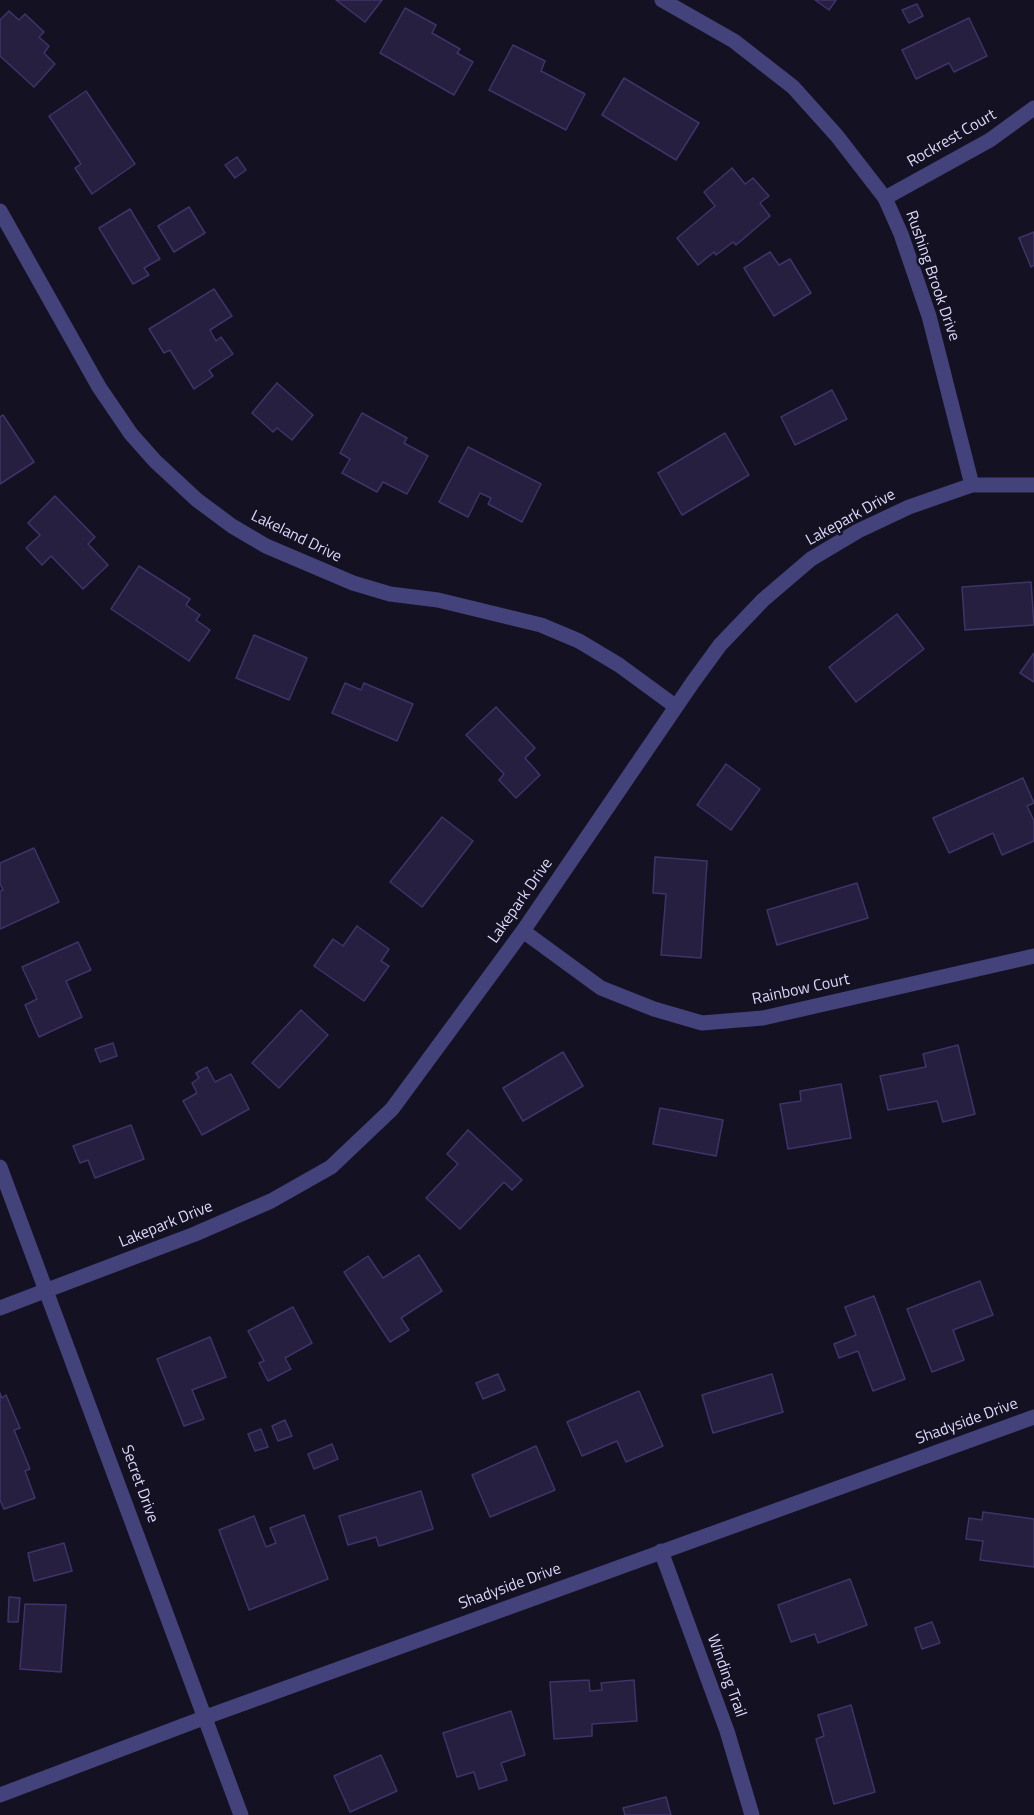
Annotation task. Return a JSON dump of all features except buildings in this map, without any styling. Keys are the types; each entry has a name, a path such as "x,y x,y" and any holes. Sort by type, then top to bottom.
{"street":[{"name":"Rushing Brook Drive","path":"662,0 734,40 793,87 837,136 885,198 901,234 929,316 972,485"},
{"name":"Rockrest Court","path":"885,198 990,140 1034,108"},
{"name":"Lakeland Drive","path":"0,211 99,387 131,434 155,461 197,500 232,526 297,561 353,583 390,594 438,600 541,625 579,640 618,664 675,706"},
{"name":"Lakepark Drive","path":"0,1308 217,1224 271,1200 331,1167 392,1109 523,931 675,706 720,645 763,600 811,559 858,531 909,507 972,485 1034,485"},
{"name":"Rainbow Court","path":"523,931 601,988 654,1009 702,1023 763,1018 1034,956"},
{"name":"Secret Drive","path":"0,1167 48,1290 241,1815"},
{"name":"Shadyside Drive","path":"0,1795 206,1717 1034,1417"},
{"name":"Winding Trail","path":"661,1551 727,1731 752,1815"}]}
